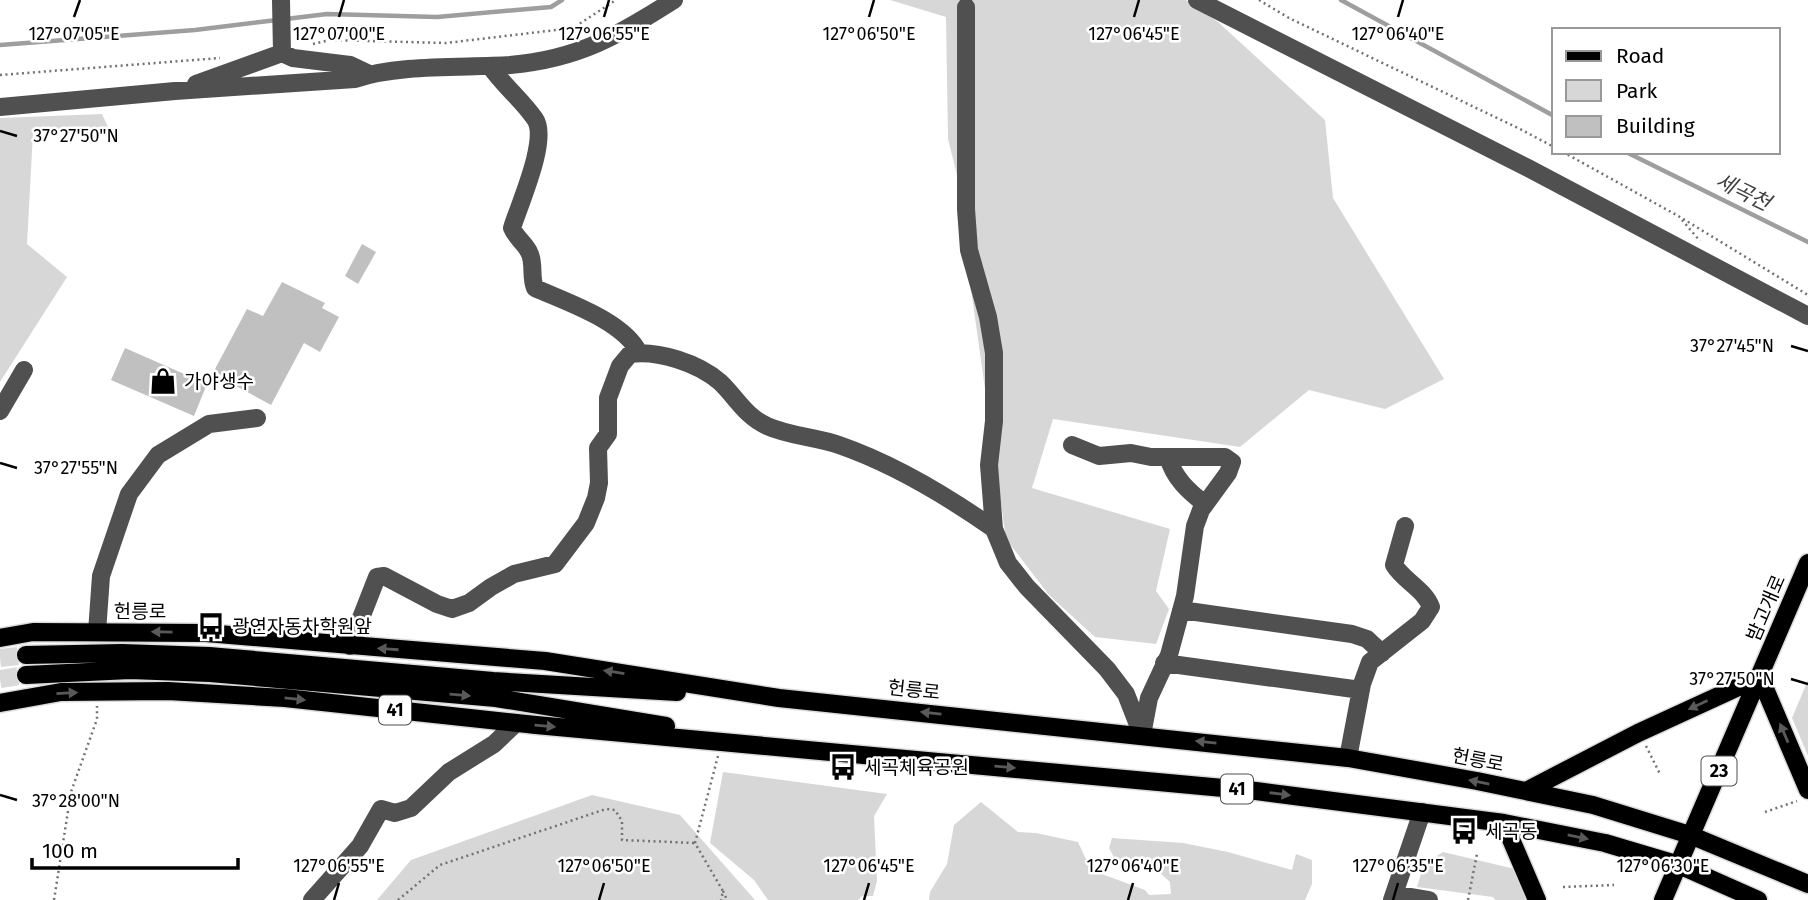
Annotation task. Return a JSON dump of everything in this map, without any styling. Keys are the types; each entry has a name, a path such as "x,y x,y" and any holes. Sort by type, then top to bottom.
{"main road":[{"name":"밤고개로","path":"1663,900 1760,677 1802,593 1808,563"},
{"name":"헌릉로","path":"0,638 33,632 206,633 545,661 779,698 1348,758 1593,805 1690,835 1808,884"},
{"path":"26,655 122,653 209,656 493,681 779,698"},
{"path":"26,675 130,670 209,673 496,698 791,747"},
{"path":"1526,791 1638,733 1760,677 1802,795"},
{"name":"41","path":"0,703 61,692 168,691 285,698 516,723 1256,790 1504,823 1605,843 1679,865 1758,900"},
{"path":"1504,823 1537,900"}],"street":[{"path":"0,107 355,79 369,74 513,65 575,53 623,33 674,0"},
{"path":"1197,0 1517,162 1808,316"},
{"path":"281,2 282,49 293,58 350,65 369,74"},
{"path":"966,7 966,209 969,250 988,317 994,353 994,421 989,465 994,529 1008,563 1027,587 1107,668 1126,694 1142,735"},
{"path":"192,90 197,83 282,49"},
{"path":"490,66 503,85 537,122 537,151 512,228 516,238 529,250 535,288 595,315 616,328 635,345 639,353"},
{"path":"349,646 377,577 384,576 452,609 469,603 514,574 555,564 586,523 599,483 598,449 608,434 608,398 620,366 630,354 639,353 686,363 709,374 721,383 746,412 768,427 816,438 862,453 949,499 994,529"},
{"path":"0,411 24,370"},
{"path":"97,632 101,576 129,494 158,454 209,424 257,418"},
{"path":"1072,445 1098,456 1130,453 1151,457 1225,457 1233,462 1205,504 1195,526 1185,596 1169,655 1149,698 1142,735"},
{"path":"1168,457 1172,470 1188,491 1205,504"},
{"path":"1348,758 1361,690 1370,662 1422,621 1431,607 1428,598 1399,574 1394,565 1405,526"},
{"path":"1181,610 1352,634 1367,639 1382,653"},
{"path":"1164,663 1361,690"},
{"path":"312,900 360,846 381,809 395,813 411,808 449,772 494,744 516,723"},
{"path":"1422,812 1393,897 1429,900"}],"path":[{"path":"1259,0 1289,18 1552,147"},
{"path":"1567,154 1680,217 1808,295"},
{"path":"54,900 71,792 97,719 96,692"},
{"path":"721,742 695,843 727,900"},
{"path":"1644,743 1660,774"},
{"path":"1765,812 1802,795"},
{"path":"398,900 440,865 606,809 615,810 622,821 622,840 695,843"},
{"path":"1468,900 1476,854"},
{"path":"1563,887 1614,885"},
{"path":"721,900 723,891"}],"green space":[{"path":"890,0 1186,0 1218,22 1325,120 1333,198 1444,379 1385,409 1309,390 1240,447 1053,419 1032,488 1170,529 1156,591 1169,609 1156,644 1095,637 1049,595 1006,539 971,289 960,187 948,139 946,17"},
{"path":"102,114 108,127 33,133 27,244 67,277 0,382 0,118"},
{"path":"1808,680 1808,756 1792,718"},
{"path":"723,772 887,794 874,816 877,881 873,896 862,896 858,900 768,900 754,880 710,843"},
{"path":"592,795 680,815 755,900 377,900 411,860"},
{"path":"981,802 1018,832 1078,842 1091,870 1145,890 1149,895 1171,894 1170,882 1157,870 1116,861 1109,848 1112,838 1183,843 1292,870 1296,854 1312,860 1312,884 1305,900 929,900 930,892 947,864 954,825"},
{"path":"1443,852 1515,869 1529,900 1495,900 1493,897 1417,887 1424,864"}],"building":[{"path":"362,244 376,252 358,284 345,276"},
{"path":"282,282 325,303 322,308 339,317 320,352 304,343 271,405 225,380 215,369 247,309 263,316"},
{"path":"125,348 207,384 194,416 111,380"}],"waterway":[{"name":"세곡천","path":"286,19 327,14 437,17 551,7 562,0"},
{"name":"세곡천","path":"1341,0 1552,115"},
{"name":"세곡천","path":"0,45 195,30 277,20"},
{"name":"세곡천","path":"1630,154 1808,242"}],"tunnel":[{"path":"0,658 26,655"},
{"path":"0,679 26,675"}],"place":[{"name":"가야생수","path":"163,381"},
{"name":"광연자동차학원앞","path":"211,626"},
{"name":"세곡체육공원","path":"843,767"},
{"name":"세곡동","path":"1464,831"}]}
